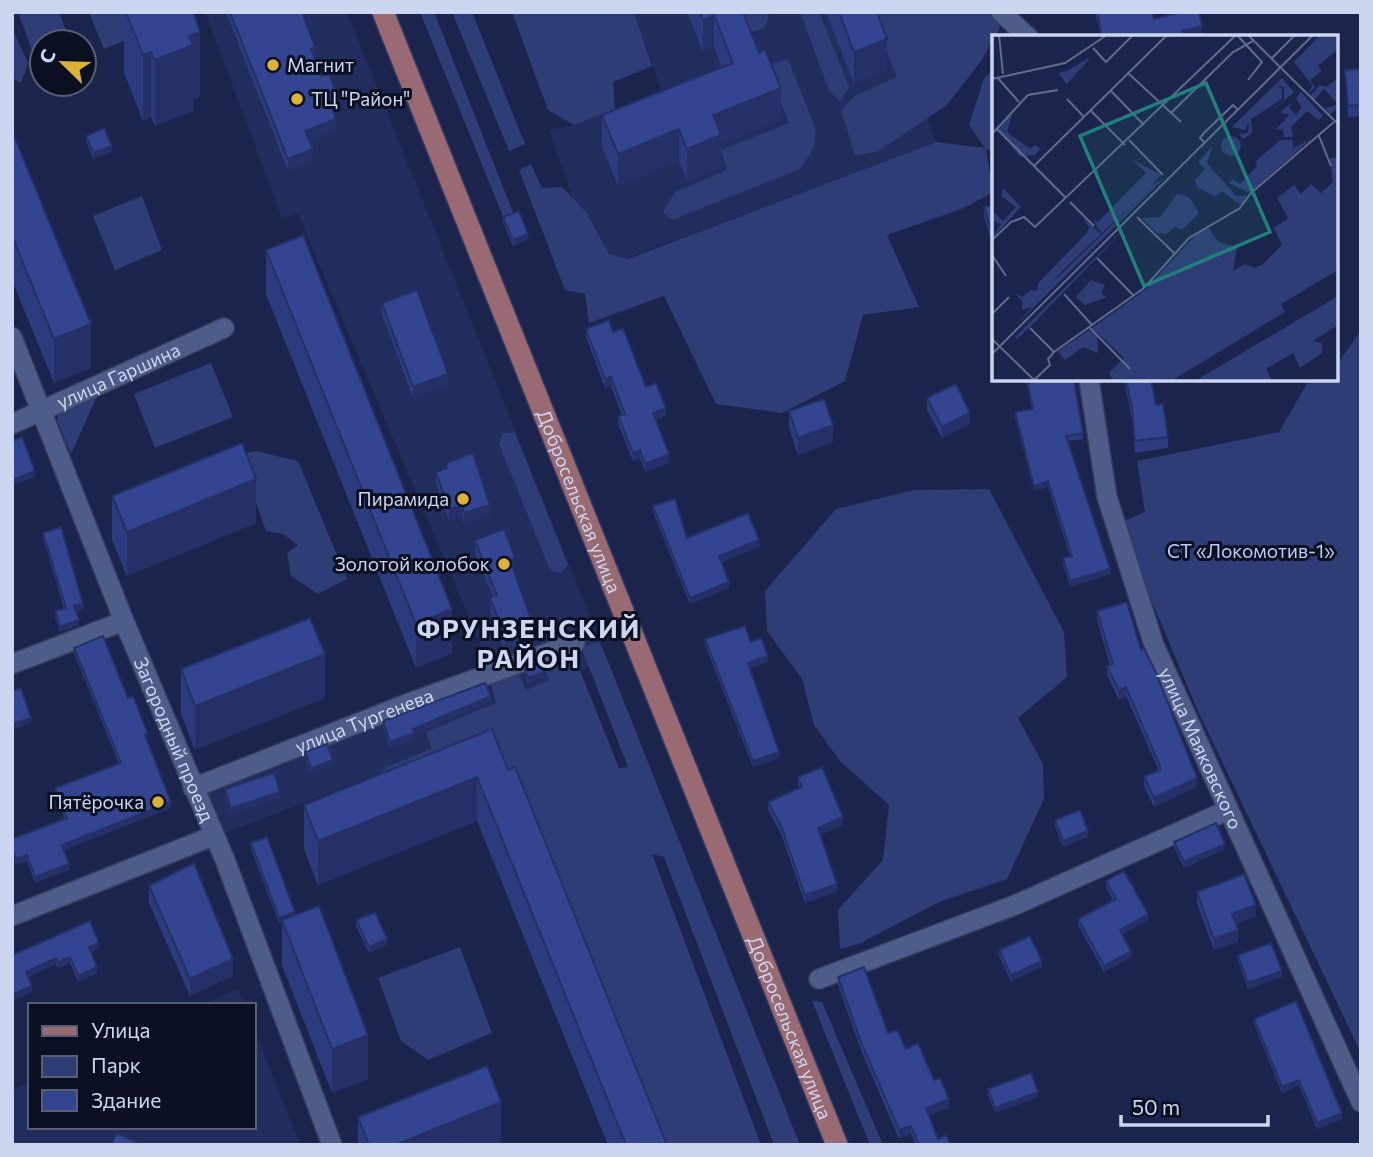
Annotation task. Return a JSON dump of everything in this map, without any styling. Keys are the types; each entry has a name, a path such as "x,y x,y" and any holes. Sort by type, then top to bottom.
{"main road":[{"name":"Добросельская улица","path":"383,12 837,1145"}],"street":[{"path":"1001,12 1026,35"},
{"name":"улица Гаршина","path":"12,424 224,328"},
{"name":"Загородный проезд","path":"12,337 124,621 213,836 332,1145"},
{"name":"улица Маяковского","path":"1089,382 1107,497 1154,645 1361,1102"},
{"path":"12,664 124,621"},
{"name":"улица Тургенева","path":"193,788 410,703 575,643"},
{"path":"819,979 1015,905 1227,810"},
{"path":"12,916 213,836"}],"shaded area":[{"path":"205,12 347,12 607,659 505,702 298,214 282,218"},
{"path":"634,12 889,12 936,142 598,269 549,130 574,125 661,90"},
{"path":"487,681 504,726 223,834 206,789"},
{"path":"238,989 243,1003 206,1003"},
{"path":"256,1033 300,1145 12,1145 12,1090 28,1083 28,1129 256,1129"}],"green space":[{"path":"18,12 59,12 65,28 28,28 28,40"},
{"path":"89,12 187,12 188,15 104,49 98,28 95,28"},
{"path":"420,12 434,12 514,215 504,219"},
{"path":"452,12 472,12 525,144 509,151"},
{"path":"512,12 634,12 652,66 613,82 615,109 574,125 548,110"},
{"path":"735,12 768,12 769,16 764,28 744,34"},
{"path":"800,12 819,12 849,87 840,101 829,90"},
{"path":"871,12 992,12 1000,28 996,35 992,35 992,42 981,61 947,105 877,152 855,155 841,110 856,95 897,77"},
{"path":"12,28 28,63 21,83 12,78"},
{"path":"788,59 816,130 814,148 800,169 672,220 663,212 675,192 727,170 721,150 789,123 770,76 757,68"},
{"path":"992,71 992,151 986,149 992,193 964,208 887,235 919,307 863,315 845,381 782,413 716,404 664,296 589,323 585,294 565,290 519,170 531,164 542,188 562,187 586,212 609,254 628,259 936,142 985,148 969,125 984,78"},
{"path":"142,196 162,250 115,270 93,216"},
{"name":"СТ «Локомотив-1»","path":"1361,330 1361,1053 1197,709 1119,523 1145,512 1137,461 1279,432 1308,382 1338,382 1338,363"},
{"path":"211,363 233,417 155,448 134,394"},
{"path":"98,394 71,454 57,421 59,410"},
{"path":"503,433 515,433 568,565 560,573 550,570 499,444"},
{"path":"256,451 298,461 347,579 318,594 291,576 287,553 298,545 283,534 266,531 247,477 206,463"},
{"path":"989,489 1064,632 1067,677 1018,718 1043,764 1044,799 1007,879 939,902 861,943 840,949 838,910 883,860 889,805 840,761 814,725 802,679 767,631 765,591 836,509 914,490"},
{"path":"599,642 800,1145 774,1145 664,857 652,854 761,1145 657,1145 497,764 360,801 386,767 432,749 426,732 496,703 490,682 517,671 526,690 549,680 541,661 567,653 577,663 619,768 628,767 581,647"},
{"path":"460,947 492,1033 428,1060 401,1041 378,978"},
{"path":"812,1001 822,1002 883,1145 870,1145"}],"building":[{"path":"126,12 193,12 200,32 189,36 193,45 155,60 151,52 143,55"},
{"name":"ТЦ \"Район\"","path":"230,12 302,12 315,47 311,49 321,76 329,74 340,101 331,105 336,119 305,131 313,149 288,159"},
{"path":"700,12 743,12 759,53 765,50 781,88 713,115 721,135 687,149 679,129 618,154 602,115 733,63 714,15 703,20"},
{"path":"839,12 877,12 887,39 854,52"},
{"path":"1097,12 1152,12 1154,19 1181,12 1199,12 1202,26 1182,31 1183,35 1102,35"},
{"path":"1361,69 1361,105 1348,106 1345,70"},
{"path":"104,128 112,146 93,153 86,136"},
{"path":"12,131 91,324 54,339 12,236"},
{"path":"992,205 992,233 984,207"},
{"path":"519,211 528,234 513,240 503,217"},
{"path":"303,235 452,609 416,624 266,250"},
{"path":"417,290 448,374 413,387 382,303"},
{"path":"609,320 613,332 623,328 646,387 656,383 666,408 653,413 669,454 645,464 640,450 633,453 618,416 625,414 611,377 605,379 586,329"},
{"path":"1027,382 1074,382 1083,433 1066,436 1110,569 1070,581 1063,558 1072,556 1048,481 1034,486 1015,412 1033,409"},
{"path":"1126,382 1151,382 1156,405 1163,404 1168,437 1135,441"},
{"path":"956,384 970,413 942,427 927,398"},
{"path":"824,399 833,425 798,438 789,411"},
{"path":"22,437 35,471 12,480 12,441"},
{"path":"242,443 256,479 127,532 112,496"},
{"name":"Пирамида","path":"473,453 490,505 464,513 462,505 449,509 436,472 447,468 446,463"},
{"path":"675,499 687,538 748,513 759,540 719,556 729,582 690,598 653,506"},
{"path":"61,527 83,604 74,606 79,620 60,627 55,611 66,608 43,533"},
{"path":"504,529 515,558 510,560 534,627 529,629 531,632 515,638 514,635 505,638 490,597 497,595 475,540"},
{"path":"1127,602 1141,650 1144,648 1156,673 1197,778 1154,798 1144,777 1160,770 1160,766 1126,687 1119,691 1107,666 1113,664 1097,611"},
{"path":"310,618 325,654 195,706 181,669"},
{"path":"745,626 751,642 761,638 768,656 748,663 779,752 753,761 705,639"},
{"path":"103,636 128,698 133,696 171,802 62,845 69,864 35,877 27,855 16,859 12,839 67,818 55,788 121,763 74,648"},
{"path":"540,663 544,672 528,678 525,669"},
{"path":"485,683 491,696 413,729 415,733 390,742 383,721"},
{"path":"21,688 31,718 12,724 12,691"},
{"path":"492,729 508,770 515,767 667,1145 626,1145 477,777 318,841 304,805"},
{"path":"327,744 333,760 311,768 305,752"},
{"path":"822,767 843,817 818,828 837,884 805,895 781,826 768,802 802,787 798,777"},
{"path":"274,773 280,792 231,808 225,789"},
{"path":"1080,810 1088,831 1063,841 1055,820"},
{"path":"1216,823 1225,844 1184,862 1174,842"},
{"path":"267,837 295,912 279,918 251,843"},
{"path":"194,863 233,959 190,979 149,886"},
{"path":"1124,871 1148,914 1120,930 1131,951 1104,966 1078,919 1116,899 1106,881"},
{"path":"1244,874 1256,905 1232,914 1238,930 1214,939 1197,892"},
{"path":"319,906 368,1035 332,1049 282,920"},
{"path":"375,912 387,939 369,947 356,920"},
{"path":"90,921 99,943 89,947 97,967 78,976 70,957 58,962 56,958 26,972 32,986 12,995 12,955"},
{"path":"1030,936 1042,961 1011,975 999,950"},
{"path":"1271,943 1282,971 1248,983 1238,955"},
{"path":"864,967 888,1033 897,1030 906,1049 918,1043 934,1080 940,1078 949,1099 926,1108 938,1139 946,1135 951,1145 919,1145 911,1126 899,1130 861,1042 838,977"},
{"path":"1296,1001 1342,1113 1317,1123 1299,1080 1282,1087 1254,1019"},
{"path":"487,1066 501,1102 395,1145 369,1145 358,1117"},
{"path":"1031,1073 1038,1092 995,1108 988,1089"},
{"path":"116,1133 144,1145 111,1145"}],"place":[{"name":"Магнит","path":"273,65"},
{"name":"ТЦ \"Район\"","path":"297,99"},
{"name":"Пирамида","path":"463,499"},
{"name":"Золотой колобок","path":"504,564"},
{"name":"Пятёрочка","path":"158,802"}],"district":[{"name":"ФРУНЗЕНСКИЙ РАЙОН","path":"529,644"}]}
